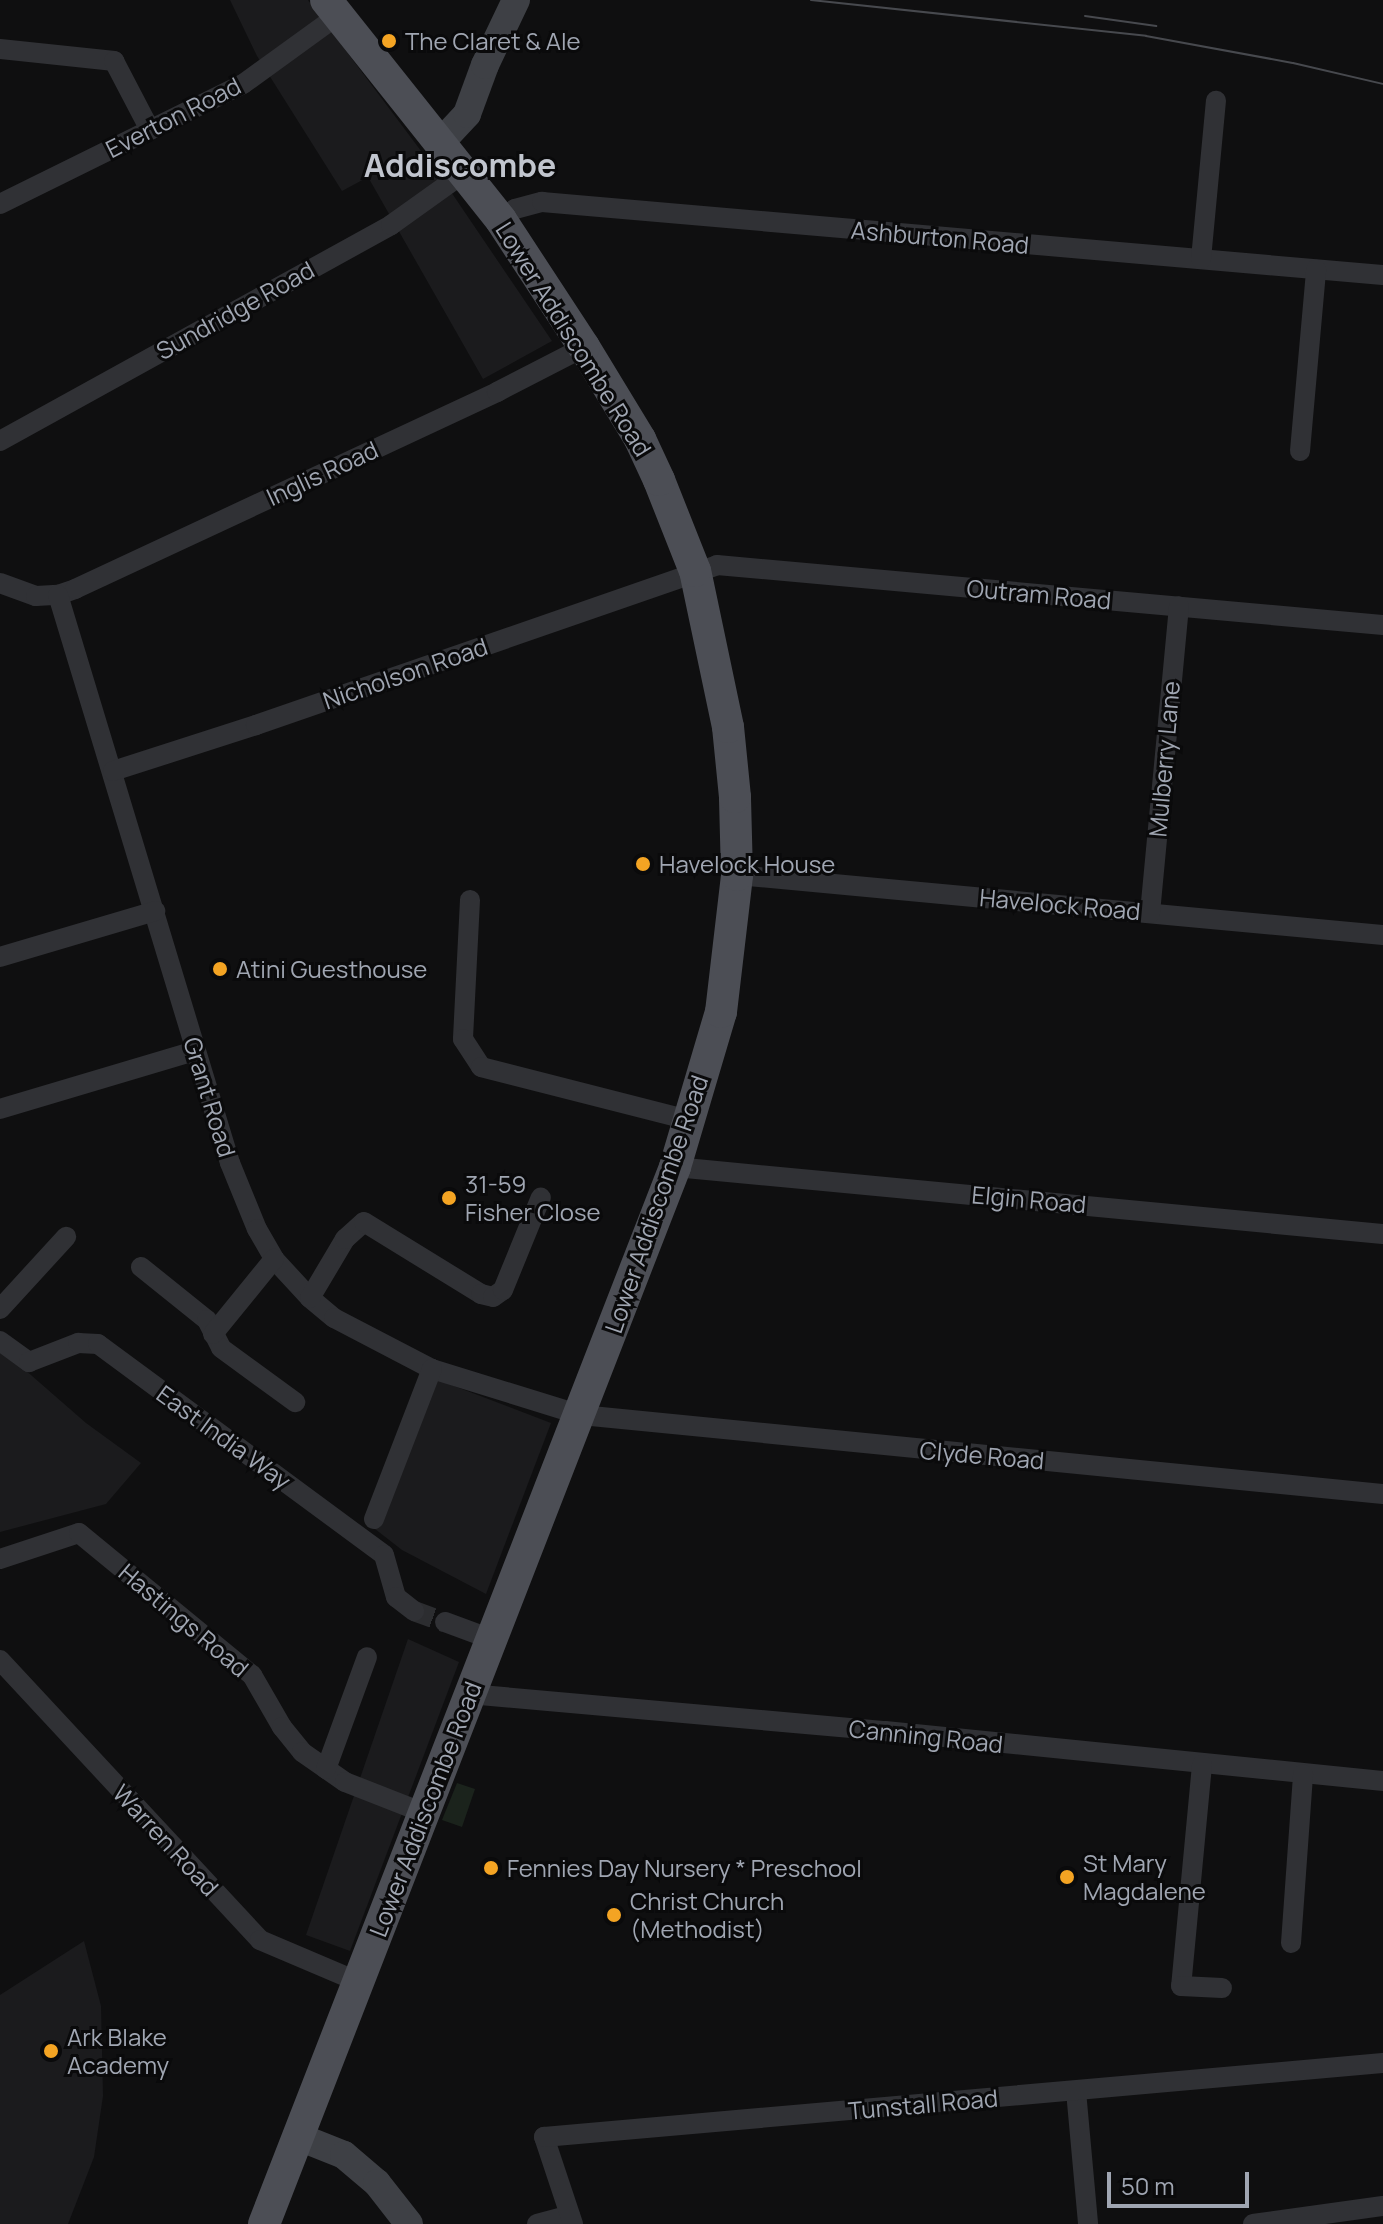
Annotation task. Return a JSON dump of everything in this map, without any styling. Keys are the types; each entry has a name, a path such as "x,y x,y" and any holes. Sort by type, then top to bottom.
{"main road":[{"name":"Lower Addiscombe Road","path":"264,2224 675,1167 721,1012 737,875 735,797 728,727 695,571 640,439 501,220 331,8"}],"street":[{"path":"441,142 467,114 485,65 516,0"},
{"name":"Everton Road","path":"0,204 243,84 331,8"},
{"path":"0,49 114,61 150,130"},
{"path":"1201,259 1216,101"},
{"name":"Sundridge Road","path":"0,441 391,225 465,172"},
{"name":"Ashburton Road","path":"501,220 515,209 542,202 1383,275"},
{"path":"1300,451 1316,270"},
{"name":"Inglis Road","path":"58,595 497,392 584,347"},
{"name":"Outram Road","path":"695,571 717,565 1383,625"},
{"name":"Nicholson Road","path":"113,771 256,725 695,571"},
{"path":"0,583 24,594 58,595"},
{"name":"Grant Road","path":"58,595 230,1163 257,1229 274,1259 310,1298 346,1325 432,1369 581,1415"},
{"name":"Mulberry Lane","path":"1150,913 1179,606"},
{"name":"Havelock Road","path":"737,875 1383,935"},
{"path":"470,900 463,1039 481,1067 689,1120"},
{"path":"0,957 155,911"},
{"path":"0,1109 195,1051"},
{"name":"Elgin Road","path":"675,1167 1383,1234"},
{"path":"310,1298 345,1239 364,1222 481,1294 493,1297 503,1290 541,1197"},
{"path":"0,1309 66,1237"},
{"path":"213,1334 274,1259"},
{"path":"141,1267 207,1320 221,1348 295,1402"},
{"name":"East India Way","path":"0,1341 29,1362 78,1343 98,1344 384,1555 396,1597 414,1611"},
{"path":"374,1519 432,1369"},
{"name":"Clyde Road","path":"581,1415 1383,1494"},
{"name":"Hastings Road","path":"0,1559 79,1533 252,1675 292,1740 326,1769 345,1782 424,1813"},
{"path":"445,1622 491,1639"},
{"path":"326,1769 367,1657"},
{"name":"Warren Road","path":"0,1660 260,1940 359,1982"},
{"name":"Canning Road","path":"469,1694 880,1730 1383,1781"},
{"path":"1202,1765 1181,1986 1222,1988"},
{"path":"1291,1943 1303,1774"},
{"name":"Tunstall Road","path":"571,2219 544,2137 1383,2063"},
{"path":"1076,2091 1088,2224"},
{"path":"299,2137 344,2155 384,2191 409,2224"},
{"path":"1253,2224 1383,2206"},
{"path":"537,2224 571,2219"}],"shaded area":[{"path":"230,0 308,0 445,183 552,341 483,379 368,177 342,191 257,56"},
{"path":"0,1348 86,1423 141,1463 106,1504 0,1532"},
{"path":"433,1378 551,1423 486,1594 402,1550 375,1529"},
{"path":"408,1639 459,1662 350,1951 306,1935"},
{"path":"457,1783 475,1789 462,1827 442,1820"},
{"name":"Ark Blake Academy","path":"84,1941 101,2006 103,2096 94,2157 68,2224 0,2224 0,1995"}],"tunnel":[{"path":"414,1611 445,1622"}],"tram line":[{"path":"811,0 1146,36 1293,63 1383,84"},
{"path":"1085,16 1156,26"}],"place":[{"name":"The Claret & Ale","path":"389,41"},
{"name":"Havelock House","path":"643,864"},
{"name":"Atini Guesthouse","path":"220,969"},
{"name":"31-59 Fisher Close","path":"449,1198"},
{"name":"Fennies Day Nursery * Preschool","path":"491,1868"},
{"name":"St Mary Magdalene","path":"1067,1877"},
{"name":"Christ Church (Methodist)","path":"614,1915"},
{"name":"Ark Blake Academy","path":"51,2051"}],"district":[{"name":"Addiscombe","path":"460,165"}]}
